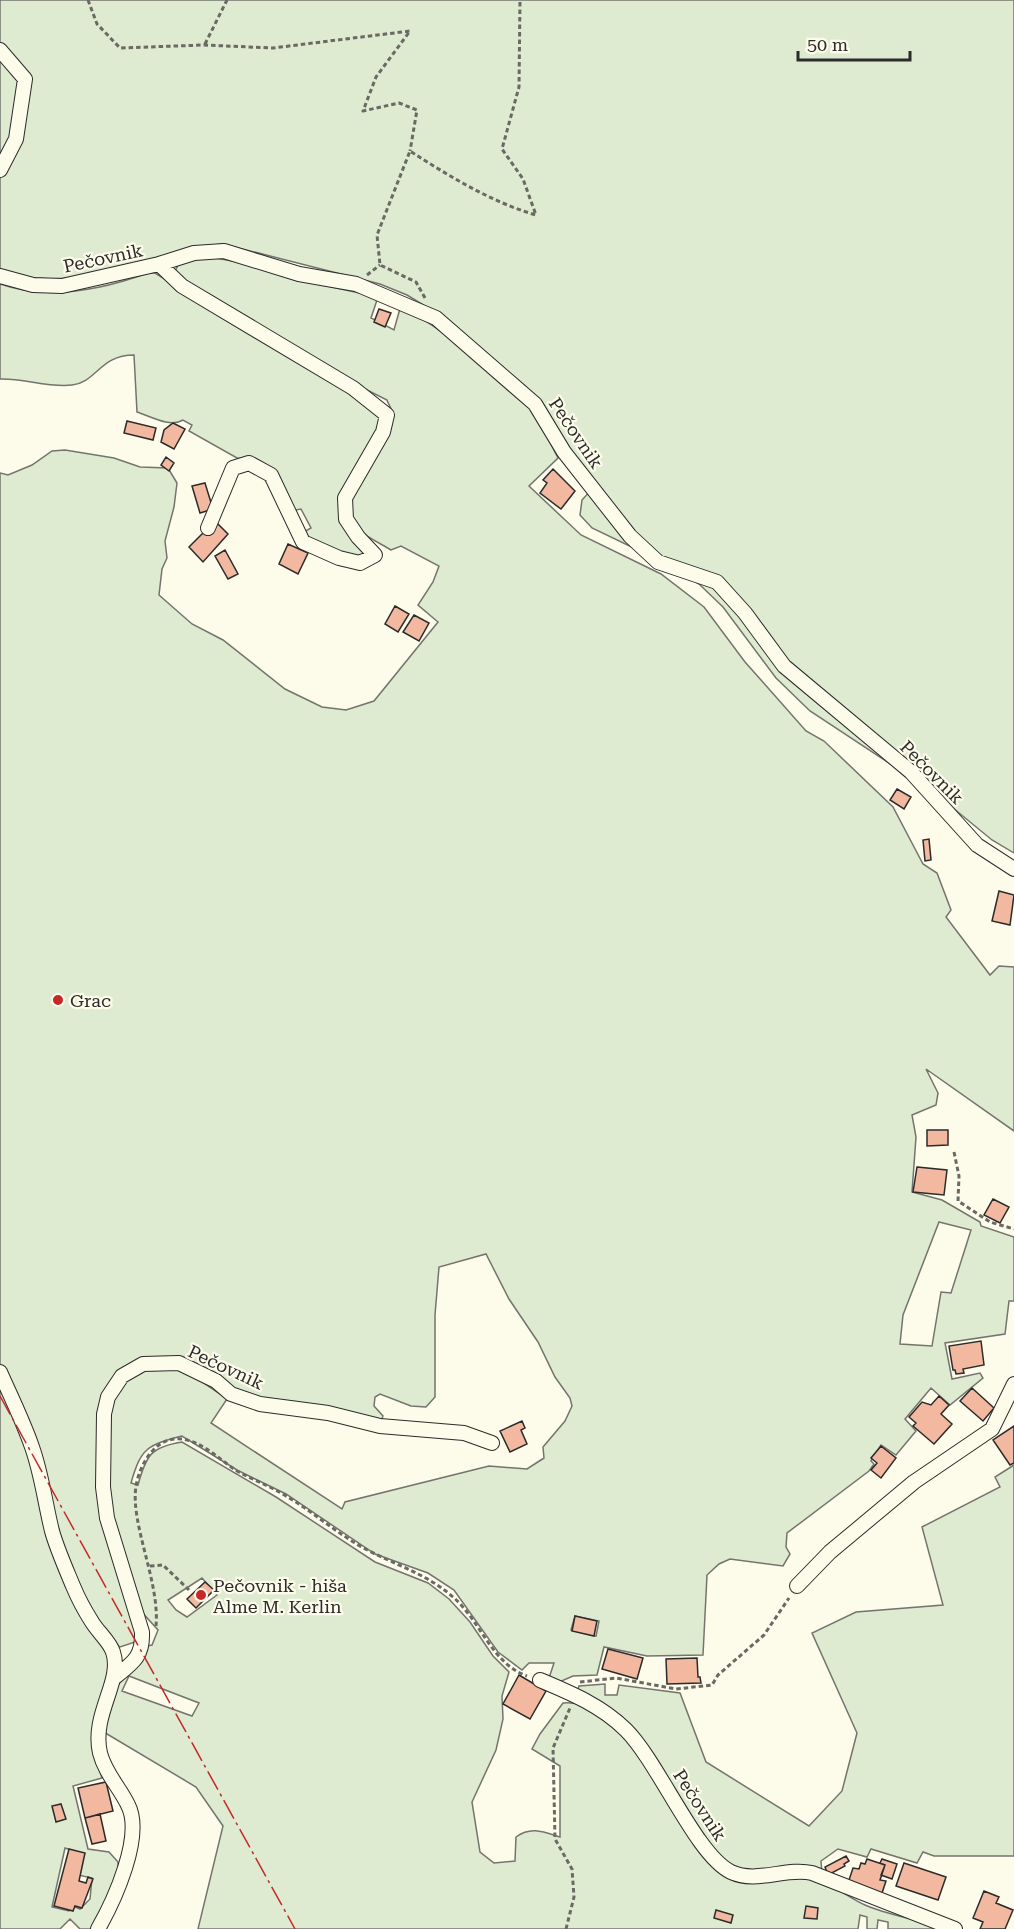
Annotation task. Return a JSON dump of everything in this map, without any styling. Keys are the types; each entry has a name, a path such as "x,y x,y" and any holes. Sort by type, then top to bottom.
{"street":[{"path":"0,50 25,80 16,139 0,170"},
{"name":"Pečovnik","path":"0,276 33,285 62,286 159,264 194,253 224,251 299,274 356,284 436,318 535,404 564,452 630,536 658,562 717,582 746,613 784,666 911,772 977,845 1014,869"},
{"path":"159,264 182,286 353,388 387,415 383,432 345,498 346,519 358,537 375,555 360,563 339,558 303,542 271,475 249,463 233,468 208,528"},
{"name":"Pečovnik","path":"143,1648 142,1632 107,1518 103,1487 104,1414 108,1396 122,1376 132,1370 143,1364 179,1362 216,1381 231,1394 260,1404 328,1413 380,1426 464,1433 492,1443"},
{"path":"0,1372 32,1446 44,1486 53,1532 74,1589 92,1622 113,1651 116,1677"},
{"path":"797,1586 830,1552 914,1482 992,1429 1014,1384"},
{"path":"98,1929 116,1894 133,1834 133,1817 128,1803 118,1791 100,1753 99,1717 106,1694 116,1677 132,1664 143,1648"},
{"name":"Pečovnik","path":"540,1680 579,1697 626,1731 645,1753 710,1855 732,1872 750,1876 798,1870 812,1873 955,1929"}],"path":[{"path":"88,0 97,24 120,48 204,45 273,48 410,31 376,77 363,111 399,103 417,111 410,151 377,235 380,265 416,282 436,318"},
{"path":"204,45 227,0"},
{"path":"410,151 482,192 516,209 536,215 523,179 502,149 519,87 520,0"},
{"path":"954,1152 959,1176 958,1201 990,1222 1014,1228"},
{"path":"143,1648 154,1635 156,1622 150,1566 138,1515 136,1486 150,1452 162,1443 182,1439 202,1446 238,1471 284,1494 361,1546 391,1559 442,1588 464,1608 500,1657 521,1674 540,1680"},
{"path":"150,1566 163,1565 189,1590"}],"green space":[{"path":"0,0 1014,0 1014,853 992,840 936,794 810,711 776,678 723,607 699,584 667,564 592,528 580,515 582,500 593,488 540,403 524,385 440,315 407,295 380,284 223,244 195,248 84,276 57,279 29,278 0,271"},
{"path":"203,256 250,264 295,279 378,297 371,318 394,330 401,305 469,351 503,378 529,405 558,458 529,486 581,535 661,574 704,607 745,662 806,731 824,741 893,807 923,864 937,873 951,910 946,917 990,975 999,966 1014,967 1014,1131 926,1069 938,1093 936,1105 912,1115 916,1137 912,1192 942,1200 980,1222 981,1226 1014,1237 1014,1301 1009,1301 1005,1334 945,1343 952,1379 980,1373 983,1378 950,1405 931,1388 905,1419 916,1431 896,1455 881,1445 871,1461 874,1464 869,1471 787,1533 786,1547 790,1554 783,1566 730,1559 719,1564 707,1575 703,1655 647,1656 604,1647 597,1675 573,1676 557,1683 549,1678 554,1663 529,1663 522,1670 498,1652 454,1590 428,1573 375,1554 286,1494 237,1470 182,1436 161,1442 147,1450 138,1462 131,1483 138,1485 144,1466 151,1454 163,1447 182,1442 276,1497 375,1562 428,1583 449,1599 470,1622 493,1656 509,1672 502,1696 503,1719 496,1750 472,1802 480,1852 494,1863 515,1861 516,1837 527,1832 538,1831 560,1837 560,1766 532,1749 563,1703 585,1706 607,1719 628,1739 666,1791 709,1861 733,1879 756,1881 793,1877 814,1878 875,1909 944,1929 888,1929 888,1922 878,1920 877,1929 867,1929 867,1917 860,1915 858,1929 198,1929 223,1826 196,1787 102,1731 104,1715 113,1692 133,1668 146,1646 152,1645 158,1630 140,1610 113,1532 107,1499 108,1412 123,1381 132,1372 150,1364 165,1365 186,1371 227,1399 211,1423 342,1509 345,1502 489,1466 527,1469 544,1458 543,1447 565,1421 572,1406 570,1398 555,1377 538,1342 509,1299 486,1254 439,1267 435,1315 435,1397 426,1407 411,1406 380,1394 375,1397 374,1406 383,1416 380,1424 248,1399 217,1383 189,1364 171,1359 152,1357 134,1362 118,1373 106,1390 101,1406 99,1490 111,1553 139,1632 138,1641 120,1647 108,1637 79,1592 59,1542 45,1472 37,1445 21,1403 0,1366 0,473 8,475 32,465 52,451 65,450 114,458 140,467 168,468 177,483 174,507 165,541 167,558 162,569 159,595 192,624 223,640 285,689 322,707 346,710 374,701 438,622 418,605 433,582 439,566 401,546 391,550 370,538 353,523 349,508 351,493 358,479 386,439 391,426 392,411 387,400 306,359 214,297 182,282 175,271 180,262","holes":["939,1222 971,1230 951,1293 941,1292 932,1346 900,1344 903,1315","202,1578 217,1595 187,1617 176,1610 168,1600","575,1616 599,1621 596,1636 571,1630","129,1676 199,1703 192,1716 122,1691"]},
{"path":"155,273 335,384 381,416 380,431 340,504 366,556 349,556 332,551 302,533 311,528 301,509 290,511 257,461 237,458 189,431 192,425 183,420 166,422 137,412 134,355 113,359 87,379 72,385 0,379 0,284 37,292 74,291 112,284"},
{"path":"0,1380 32,1452 43,1496 100,1639 112,1662 96,1755 102,1778 73,1786 88,1849 109,1852 118,1862 118,1875 94,1929 80,1929 70,1919 60,1929 0,1929","holes":["65,1848 83,1854 78,1875 92,1878 90,1899 80,1909 73,1906 69,1911 52,1907"]},
{"path":"1014,1465 1014,1856 934,1856 923,1852 917,1863 871,1849 867,1857 838,1849 821,1861 822,1874 757,1875 720,1862 649,1753 577,1692 579,1686 605,1684 605,1695 617,1695 619,1685 680,1693 706,1762 809,1826 842,1791 857,1733 812,1633 856,1612 943,1605 922,1527 1000,1487 995,1477"}],"building":[{"path":"379,309 391,313 385,327 374,322"},
{"path":"127,421 156,428 153,440 124,433"},
{"path":"173,423 185,429 174,449 161,442 164,430"},
{"path":"166,457 174,463 169,471 161,465"},
{"path":"553,469 575,491 561,509 540,493 547,483 543,480"},
{"path":"205,483 213,509 200,513 192,486"},
{"path":"215,521 228,534 203,562 189,547"},
{"path":"288,544 308,553 298,574 279,564"},
{"path":"225,550 238,574 228,579 215,556"},
{"path":"395,606 409,614 398,632 385,624"},
{"path":"414,615 429,623 419,641 403,632"},
{"path":"897,789 911,797 904,809 890,800"},
{"path":"929,839 931,860 925,861 923,840"},
{"path":"999,891 1014,895 1010,925 992,921"},
{"path":"927,1130 948,1130 948,1145 927,1146"},
{"path":"917,1167 947,1170 944,1195 913,1192"},
{"path":"993,1199 1009,1207 1000,1223 984,1215"},
{"path":"981,1341 984,1365 963,1369 964,1373 956,1374 953,1370 949,1346"},
{"path":"972,1388 994,1408 983,1421 960,1401"},
{"path":"939,1396 949,1405 941,1414 952,1424 934,1444 913,1426 916,1423 909,1417 922,1402 931,1405"},
{"path":"522,1421 525,1428 521,1430 527,1444 510,1452 500,1431"},
{"path":"1014,1426 1014,1463 1010,1465 993,1440"},
{"path":"881,1446 896,1458 881,1478 871,1470 877,1463 871,1458"},
{"name":"Pečovnik - hiša Alme M. Kerlin","path":"205,1582 214,1590 196,1608 187,1599"},
{"path":"575,1616 597,1621 594,1636 572,1631"},
{"path":"608,1649 643,1658 637,1679 602,1669"},
{"path":"697,1658 698,1677 701,1683 667,1684 666,1659"},
{"path":"519,1675 546,1691 530,1719 503,1704"},
{"path":"106,1782 113,1811 85,1818 78,1788"},
{"path":"61,1804 66,1819 56,1822 52,1806"},
{"path":"100,1814 106,1841 92,1844 85,1818"},
{"path":"69,1849 85,1853 79,1881 86,1883 88,1877 93,1879 82,1908 75,1906 73,1911 54,1906"},
{"path":"846,1856 849,1861 844,1864 845,1866 828,1875 825,1867"},
{"path":"867,1859 885,1865 880,1880 886,1881 881,1896 847,1886 853,1868 859,1869 861,1863 865,1864"},
{"path":"882,1859 897,1864 892,1879 881,1875 885,1865 880,1863"},
{"path":"904,1863 946,1877 938,1900 896,1886"},
{"path":"984,1891 999,1897 996,1903 1013,1910 1005,1929 980,1929 983,1922 973,1918"},
{"path":"806,1906 818,1908 817,1919 804,1918"},
{"path":"716,1910 733,1915 731,1923 714,1918"}],"power":[{"path":"0,1396 295,1929"}],"place":[{"name":"Grac","path":"58,1000"},
{"name":"Pečovnik - hiša Alme M. Kerlin","path":"201,1595"}]}
